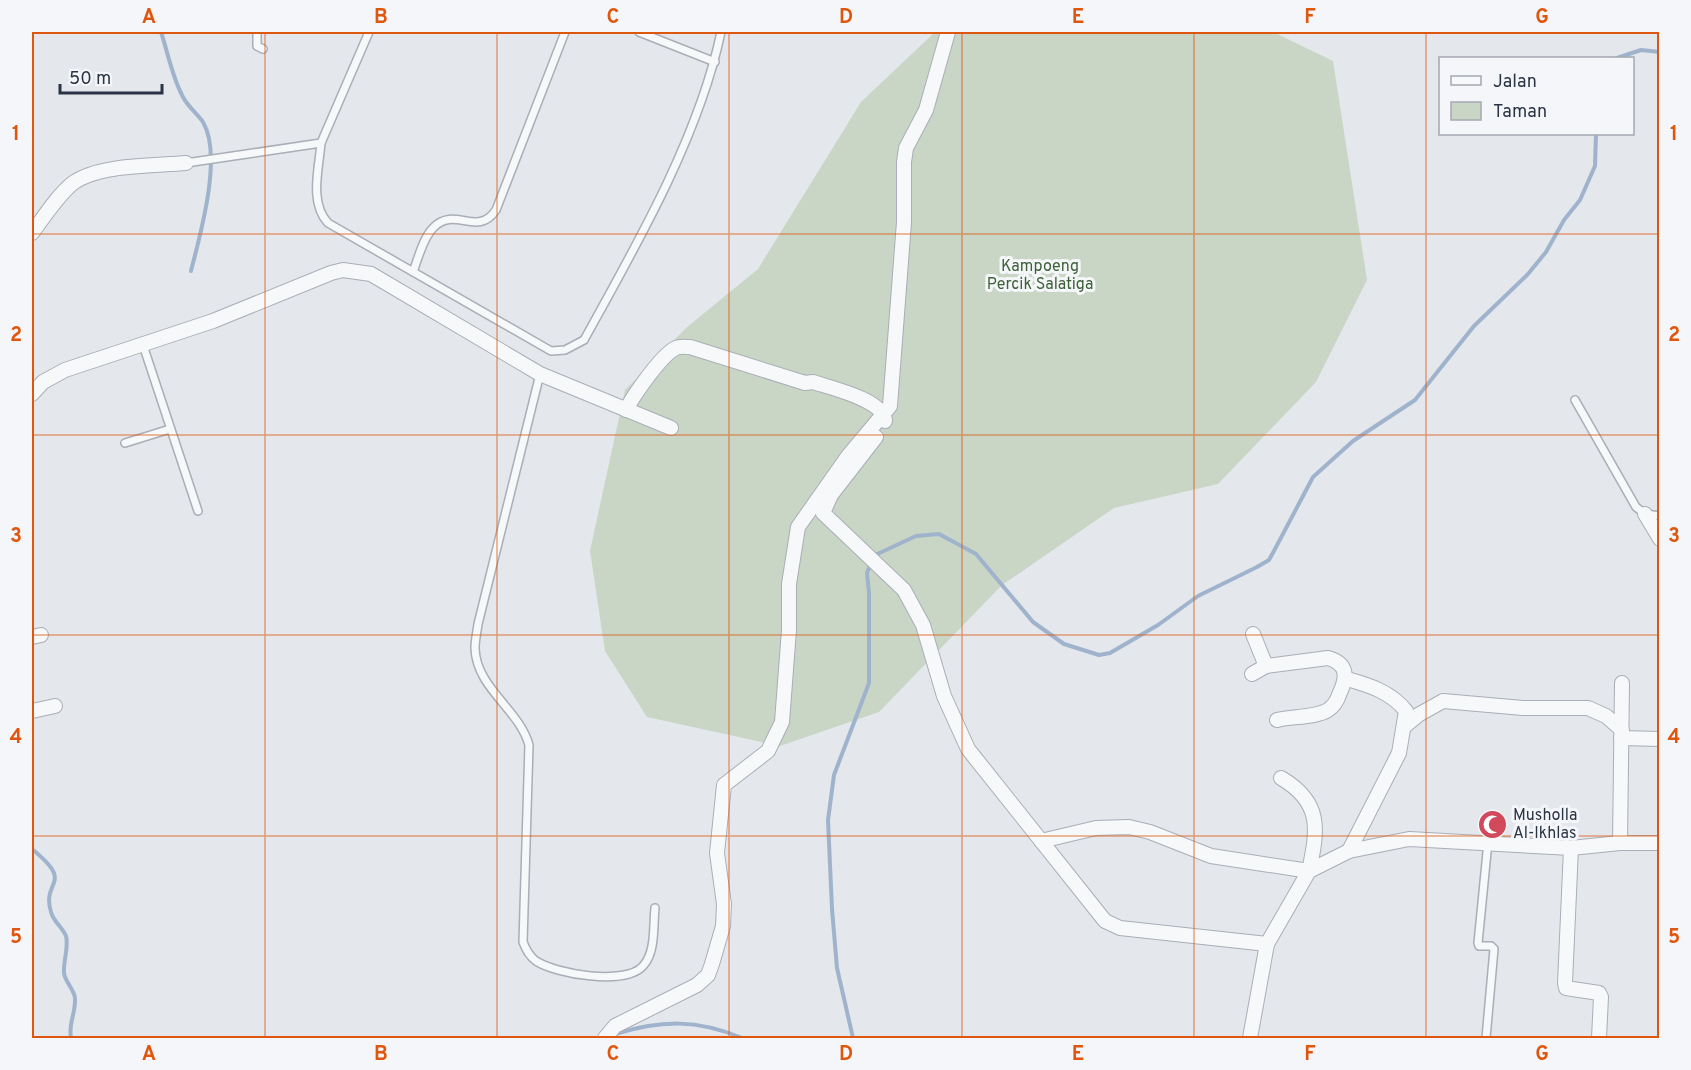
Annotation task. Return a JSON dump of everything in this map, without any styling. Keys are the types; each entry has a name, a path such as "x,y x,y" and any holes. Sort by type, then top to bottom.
{"street":[{"path":"608,1035 697,985 708,975 712,964 725,914 717,862 724,785 768,751 782,722 789,630 789,584 798,527 848,456 885,415 890,406 906,148 926,110 948,32"},
{"path":"32,233 74,183 90,175 111,170 186,163"},
{"path":"32,394 44,382 65,370 213,321 331,273 356,271 371,274 540,374 671,428"},
{"path":"626,410 643,383 678,347 690,347 805,383 813,382 873,403 885,415 884,427 831,495 823,513 860,551 904,590 923,625 944,696 968,749 1105,921 1120,928 1267,944"},
{"path":"1645,514 1659,539"},
{"path":"1253,634 1266,666"},
{"path":"1252,674 1266,666 1328,658 1342,667 1347,679 1335,705 1327,711 1277,720"},
{"path":"1347,679 1372,686 1399,702 1406,711 1406,725 1399,753 1349,851"},
{"path":"1620,843 1622,683"},
{"path":"1406,725 1418,715 1443,701 1523,708 1588,708 1606,716 1621,734 1659,739"},
{"path":"32,711 55,706"},
{"path":"1250,1038 1267,944 1309,871 1315,834 1312,809 1301,790 1281,778"},
{"path":"1041,841 1096,828 1129,827 1150,832 1210,856 1309,871 1349,851 1409,839 1571,848 1620,843 1659,843"},
{"path":"1571,848 1565,983 1566,988 1599,993 1601,997 1599,1038"}],"lane":[{"path":"256,32 257,46 263,49"},
{"path":"369,32 321,143 317,189 320,215 328,223 551,351 565,350 584,340 646,228 711,78 721,32"},
{"path":"413,272 431,230 441,221 455,218 481,224 489,220 496,210 565,32"},
{"path":"639,32 715,62"},
{"path":"186,163 321,143"},
{"path":"143,345 198,511"},
{"path":"540,374 478,624 475,648 482,675 526,733 529,745 523,942 528,953 537,962 554,968 592,977 629,975 641,968 650,957 655,908"},
{"path":"1575,400 1636,507 1645,514 1659,516"},
{"path":"125,443 170,429"},
{"path":"1486,1038 1494,949 1491,946 1479,946 1478,943 1488,842"}],"green space":[{"name":"Kampoeng Percik Salatiga","path":"935,32 1273,32 1333,61 1367,280 1316,382 1218,484 1114,508 1002,585 879,712 780,746 647,717 605,651 590,551 625,390 686,328 758,269 861,102"}],"waterway":[{"path":"161,32 179,89 187,104 203,122 209,137 211,155 208,196 191,271"},
{"path":"1620,57 1641,50 1660,52"},
{"path":"873,556 916,536 939,534 976,554 1033,622 1064,644 1099,655 1110,653 1158,625 1198,596 1269,560 1313,477 1353,441 1415,400 1474,326 1528,274 1546,252 1564,220 1580,200 1595,166 1596,135"},
{"path":"853,1038 837,968 828,820 834,775 869,683 867,573 871,563"},
{"path":"32,849 52,869 55,876 49,901 52,915 67,940 64,973 75,998 70,1028 71,1038"},
{"path":"615,1034 648,1026 679,1024 710,1027 742,1038"}],"place":[{"name":"Musholla Al-Ikhlas","path":"1492,825"}]}
